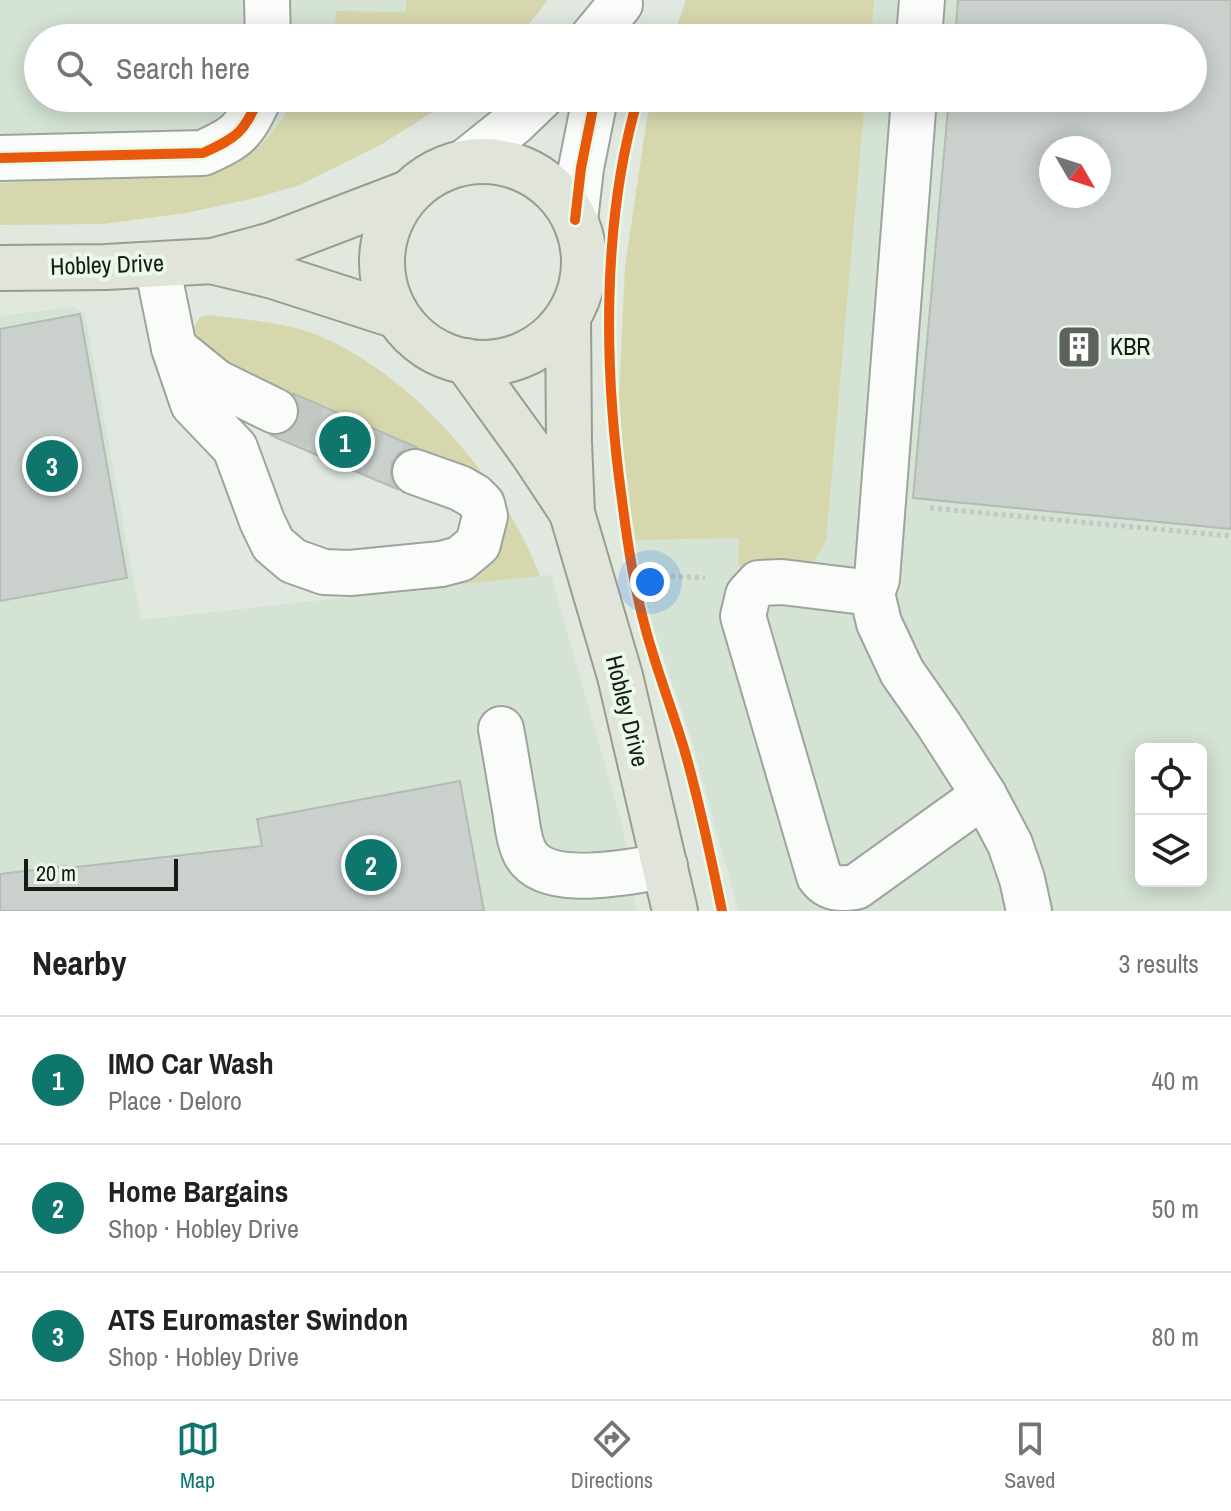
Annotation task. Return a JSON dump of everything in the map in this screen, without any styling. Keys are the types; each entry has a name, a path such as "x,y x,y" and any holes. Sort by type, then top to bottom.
{"main road":[{"path":"497,161 529,171 556,192 575,220 584,252 581,286 568,317 545,342 515,359 482,364 449,358 419,341 397,316 384,285 382,252 391,220 408,193 434,173 465,162 497,161"},
{"name":"Hobley Drive","path":"0,268 213,261 272,245 408,193"},
{"name":"Hobley Drive","path":"213,261 273,276 397,316"},
{"name":"Hobley Drive","path":"568,317 572,513 620,676 675,911"},
{"name":"Hobley Drive","path":"466,361 572,513"}],"street":[{"path":"267,0 268,24"},
{"path":"920,24 922,0"},
{"path":"0,158 203,153 230,141 247,123 252,112"},
{"path":"465,162 525,112"},
{"path":"575,220 592,112"},
{"path":"913,112 877,579 872,593 879,623 902,672 984,795 1010,844 1029,911"},
{"path":"157,265 174,348 193,404 235,448 273,544 293,561 324,572 350,573 441,564 460,559 478,544 485,516 482,504 460,488 415,472"},
{"path":"174,348 216,382 275,411"},
{"path":"872,593 782,582 759,583 748,595 743,616 819,876 824,884 839,889 856,887 984,795"},
{"path":"501,729 518,830 525,854 539,867 560,874 593,877 665,866"}],"path":[{"path":"925,508 1231,536"},
{"path":"631,563 637,589"}],"shaded area":[{"path":"0,0 548,0 528,24 24,24 24,112 433,112 382,144 297,186 210,173 0,183"},
{"path":"686,0 1231,0 1231,911 738,911 692,741 649,616 629,540 619,397 652,112 1207,112 1207,24 678,24"},
{"path":"73,307 85,314 141,620 551,575 622,824 637,911 0,911 0,316"}],"green space":[{"path":"406,0 548,0 528,24 335,24 336,11 406,12"},
{"path":"686,0 874,0 872,24 678,24"},
{"path":"286,112 433,112 382,144 297,186 251,199 186,213 103,224 0,225 0,183 211,173 240,162 263,143"},
{"path":"649,112 864,112 826,541 814,561 800,570 749,580 738,563 739,538 629,540 619,397 625,267"},
{"path":"208,315 266,322 309,332 357,355 391,378 453,437 480,470 524,540 540,576 439,587 472,570 478,480 447,459 284,390 210,352 199,345 194,327 199,318"}],"building":[{"name":"KBR","path":"958,0 1231,0 1231,529 913,498 948,112 1207,112 1207,24 956,24"},
{"path":"80,314 127,578 0,601 0,329"},
{"path":"292,393 418,448 399,453 392,463 391,477 397,489 270,435 288,432 297,423 300,409"},
{"path":"460,781 484,911 0,911 0,874 262,846 257,819"}],"tunnel":[{"path":"275,411 415,472"}],"cycle path":[{"path":"0,158 203,153 238,133 252,112"},
{"path":"575,220 592,112"},
{"path":"634,112 617,196 609,298 616,451 639,605 680,735 722,911"}],"place":[{"name":"KBR","path":"1079,347"},
{"name":"IMO Car Wash","path":"345,442"},
{"name":"ATS Euromaster Swindon","path":"52,466"},
{"name":"Home Bargains","path":"371,865"}]}
